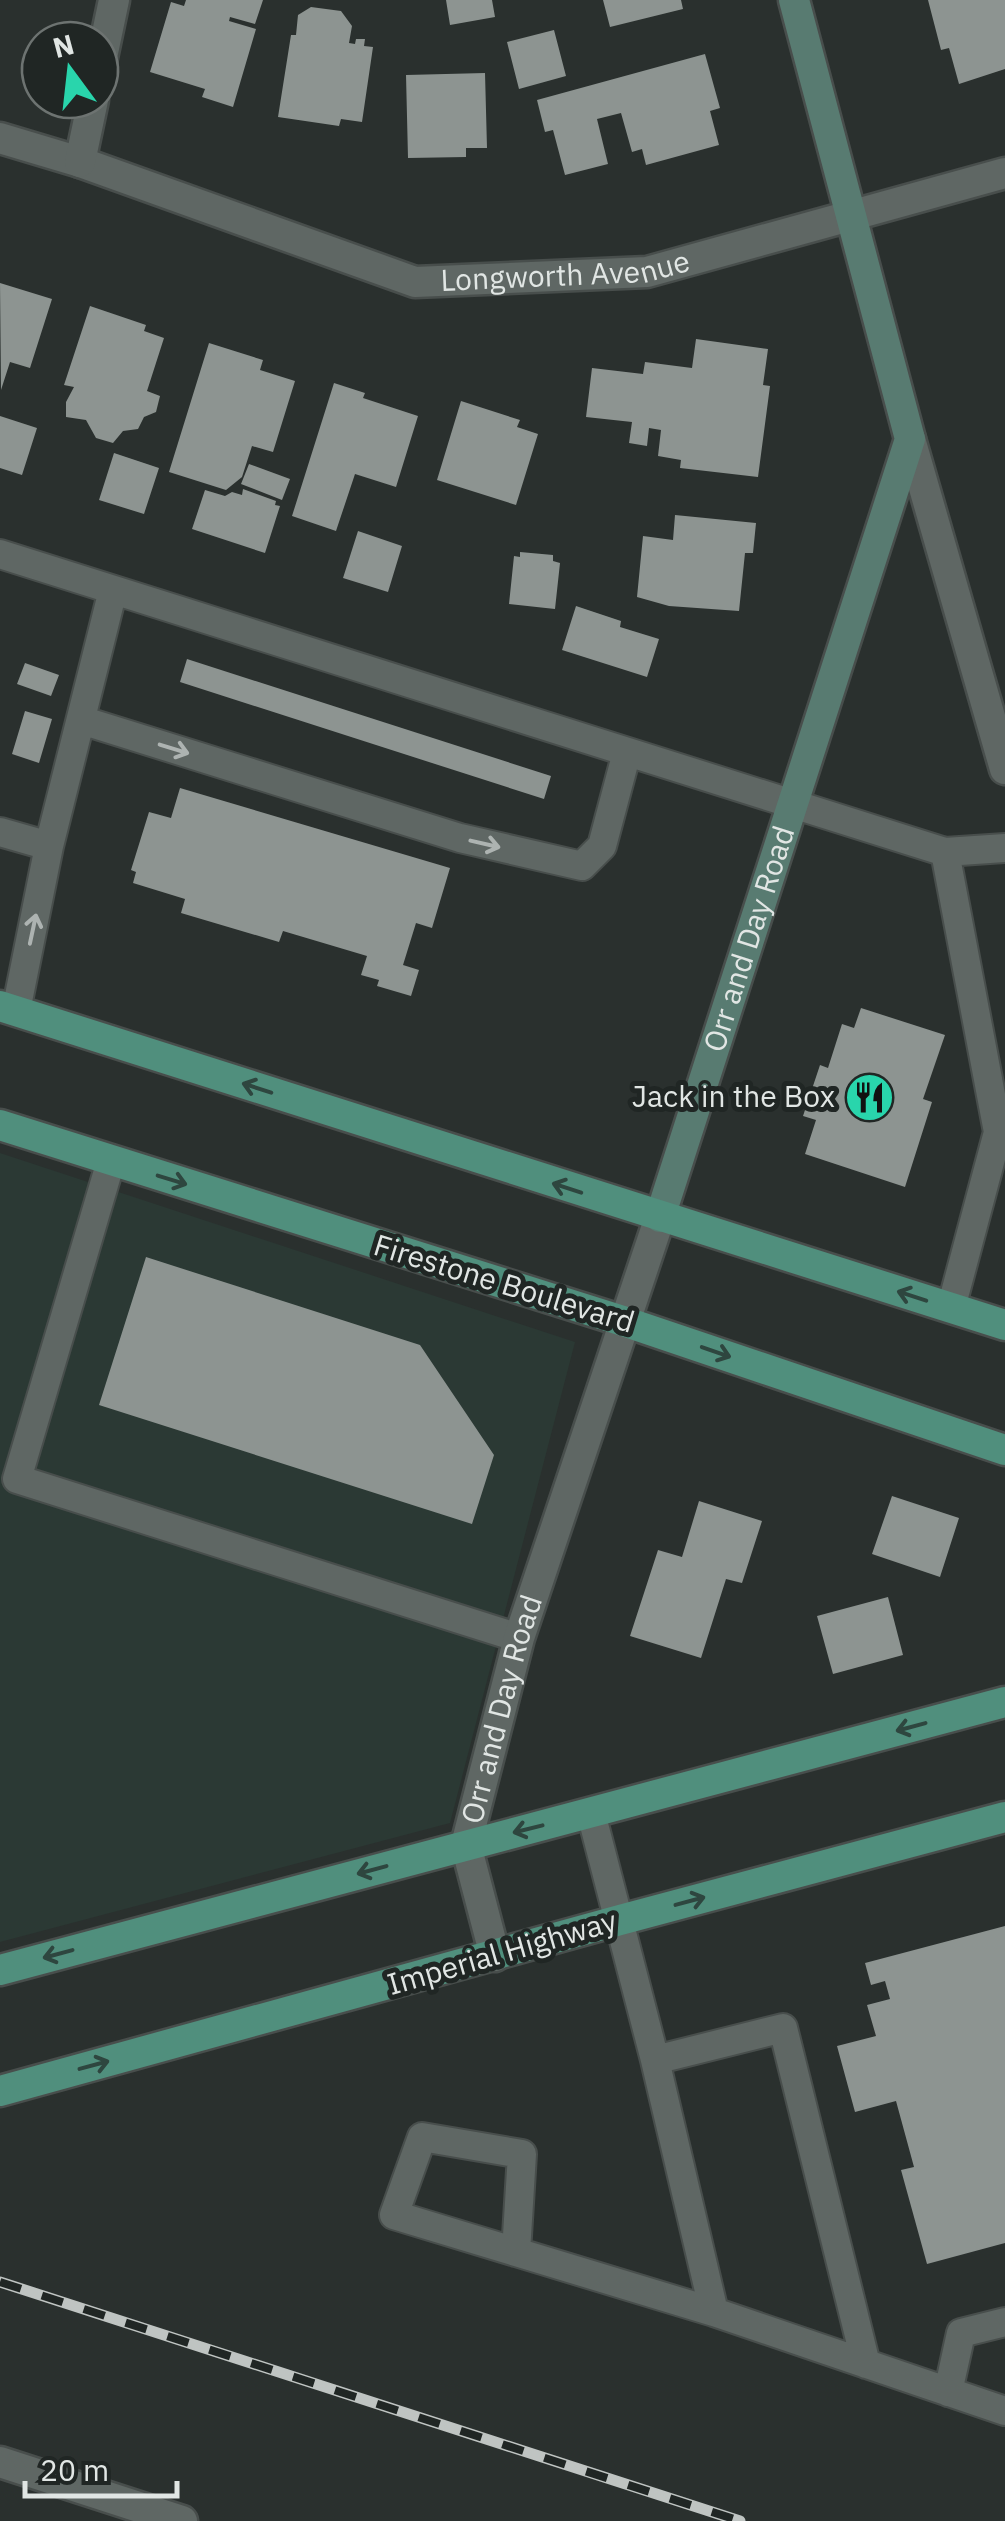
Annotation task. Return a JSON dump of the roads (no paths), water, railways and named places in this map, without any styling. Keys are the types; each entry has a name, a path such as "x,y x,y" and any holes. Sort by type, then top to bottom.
{"main road":[{"path":"8,1008 1005,1325"},
{"name":"Firestone Boulevard","path":"0,1126 624,1321 1005,1450"},
{"path":"0,1970 1005,1702"},
{"name":"Imperial Highway","path":"0,2091 1005,1817"}],"street":[{"path":"794,0 910,439 1005,769"},
{"path":"80,162 89,120"},
{"name":"Longworth Avenue","path":"0,138 80,162 415,282 647,272 1005,173"},
{"name":"Orr and Day Road","path":"496,1956 466,1844 519,1638 660,1217 910,439"},
{"path":"0,2462 182,2521"}],"lane":[{"path":"0,554 945,852 1005,848"},
{"path":"8,1008 113,590"},
{"path":"81,720 460,838 582,866 602,846 627,752"},
{"path":"0,832 49,846"},
{"path":"945,852 998,1132 951,1308"},
{"path":"111,1161 9,1477 519,1638"},
{"path":"591,1813 655,2060 714,2312"},
{"path":"655,2060 783,2028 866,2364"},
{"path":"516,2252 522,2154 422,2138 394,2215 516,2252 714,2312 1005,2411"},
{"path":"948,2392 961,2333 1005,2322"}],"railway":[{"path":"0,2282 740,2521"}],"place":[{"name":"Jack in the Box","path":"870,1097"}]}
